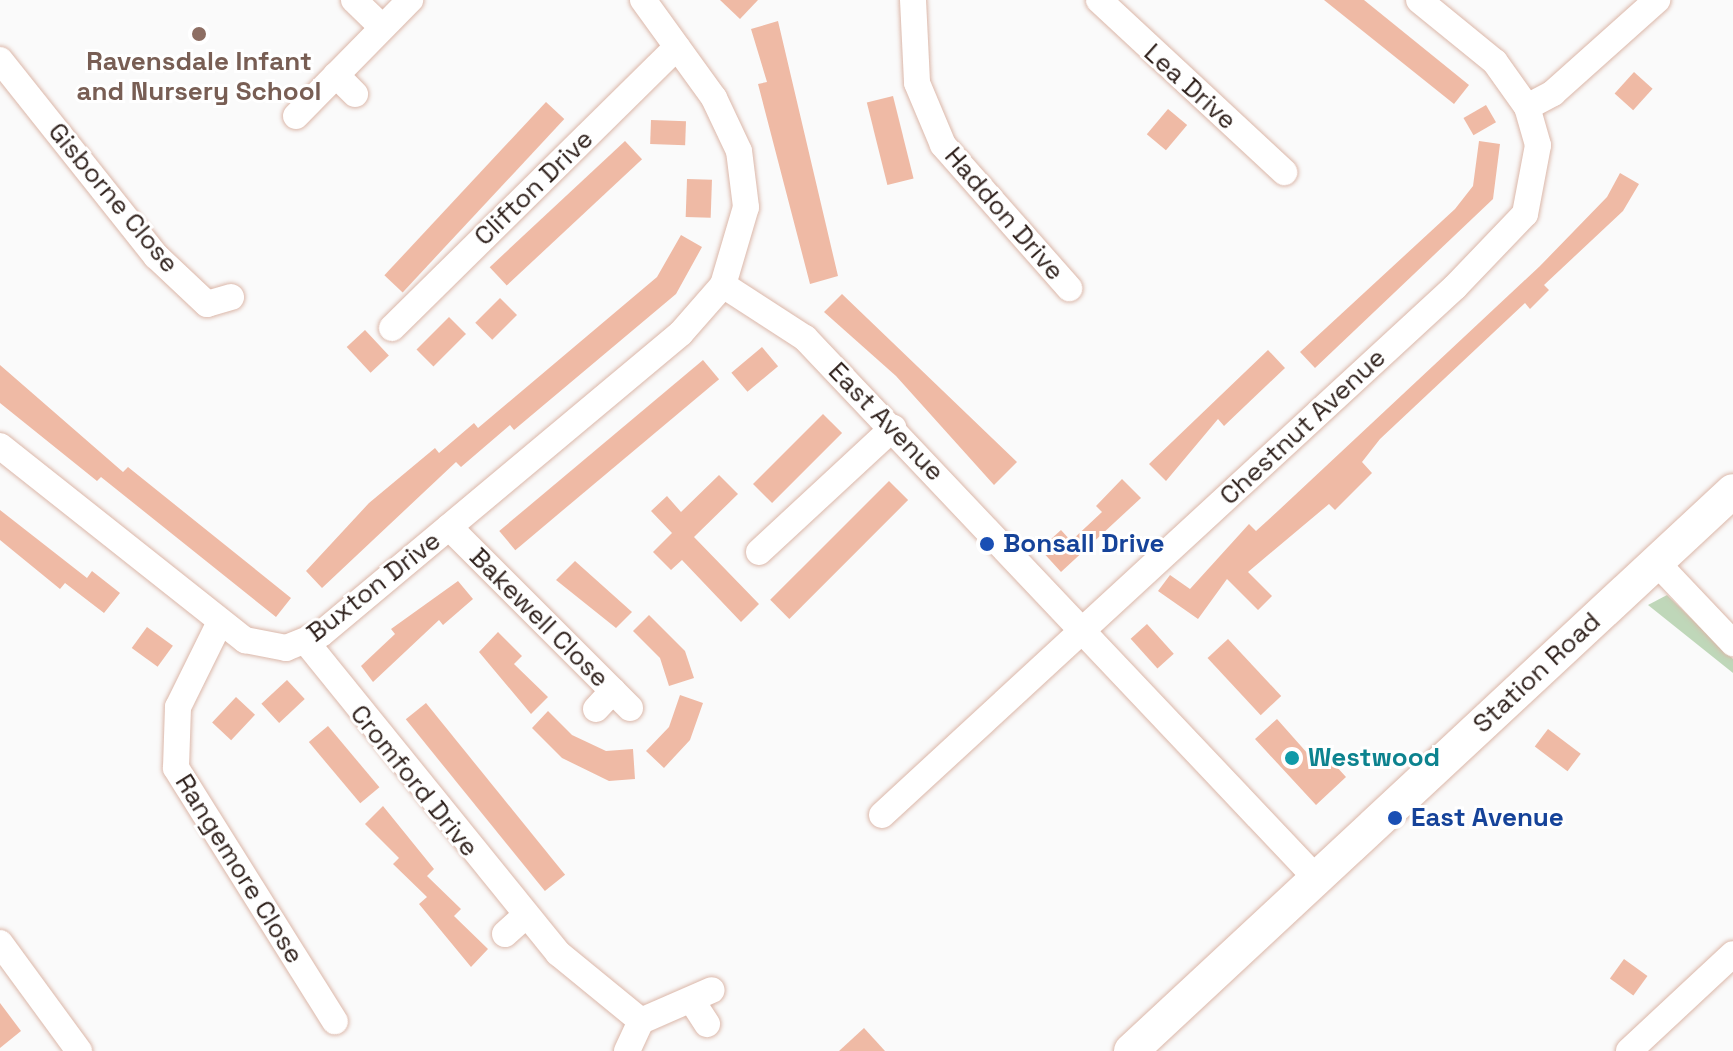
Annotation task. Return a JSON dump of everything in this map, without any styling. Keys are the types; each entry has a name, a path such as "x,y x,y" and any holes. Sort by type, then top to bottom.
{"main road":[{"name":"Station Road","path":"1131,1051 1733,491"}],"street":[{"path":"354,0 382,27"},
{"path":"296,116 410,0"},
{"path":"643,0 729,124 743,173 742,236 723,285"},
{"name":"Haddon Drive","path":"913,0 917,83 943,145 1069,288"},
{"name":"Lea Drive","path":"1099,0 1284,172"},
{"name":"Chestnut Avenue","path":"882,815 1514,228 1537,172 1527,107 1495,62 1419,0"},
{"path":"1527,107 1553,93 1657,0"},
{"name":"Clifton Drive","path":"392,328 461,277 677,47"},
{"name":"Gisborne Close","path":"2,68 156,256 207,304 231,297"},
{"path":"336,75 355,94"},
{"name":"East Avenue","path":"723,285 805,338 1317,879"},
{"name":"Buxton Drive","path":"0,446 220,622 255,644 307,643 681,333 723,285"},
{"path":"759,552 893,428"},
{"name":"Bakewell Close","path":"449,527 613,703"},
{"path":"1656,562 1733,643"},
{"name":"Rangemore Close","path":"220,622 178,707 176,768 335,1021"},
{"name":"Cromford Drive","path":"307,643 558,953 641,1021"},
{"path":"505,934 526,915"},
{"path":"0,943 79,1051"},
{"path":"1629,1051 1733,954"},
{"path":"627,1051 641,1021 704,1006"}],"green space":[{"path":"1667,595 1733,659 1733,673 1648,605"}],"building":[{"path":"720,0 758,0 740,19"},
{"path":"1324,0 1364,0 1469,85 1454,104"},
{"path":"778,21 838,276 810,284 758,84 767,82 751,29"},
{"path":"1634,72 1653,89 1633,110 1615,94"},
{"path":"893,96 914,178 887,185 867,103"},
{"path":"546,102 564,119 403,292 384,275"},
{"path":"1486,105 1496,122 1473,135 1463,118"},
{"path":"1168,109 1187,125 1166,150 1147,134"},
{"path":"651,120 686,121 685,145 650,144"},
{"path":"625,141 642,159 507,285 490,267"},
{"path":"1479,141 1500,144 1493,199 1315,368 1300,352 1455,209 1473,186"},
{"path":"1620,173 1639,184 1623,211 1544,285 1549,290 1530,309 1525,303 1380,439 1362,462 1372,473 1335,510 1329,504 1248,572 1272,596 1258,610 1227,579 1198,619 1158,591 1170,575 1190,589 1249,524 1256,531 1540,266 1607,197"},
{"path":"687,179 712,180 711,218 686,217"},
{"path":"681,235 702,247 676,294 514,430 510,425 461,467 456,462 322,588 306,571 369,503 435,448 439,453 474,423 478,428 657,277"},
{"path":"842,294 1017,462 994,485 896,376 824,312"},
{"path":"500,298 517,315 492,340 475,323"},
{"path":"449,317 466,334 433,366 416,350"},
{"path":"365,330 389,356 371,373 347,347"},
{"path":"762,347 778,366 747,392 731,373"},
{"path":"1268,350 1285,368 1224,426 1218,419 1166,481 1149,464"},
{"path":"703,360 719,379 515,550 499,531"},
{"path":"0,365 123,472 128,467 291,598 276,617 101,477 97,481 0,403"},
{"path":"823,414 842,433 772,503 753,484"},
{"path":"719,475 738,494 694,537 759,604 741,622 682,560 671,570 653,552 672,533 651,511 667,496 681,512"},
{"path":"1122,479 1141,498 1061,572 1040,549 1061,530 1071,541 1102,512 1096,506"},
{"path":"889,481 908,500 789,619 770,600"},
{"path":"0,510 87,578 92,571 120,593 104,613 65,583 60,589 0,540"},
{"path":"575,561 632,612 616,628 556,580"},
{"path":"458,581 473,599 443,625 439,620 373,682 361,666 395,634 391,629"},
{"path":"649,615 685,651 694,678 669,686 660,658 633,631"},
{"path":"1147,624 1174,654 1157,668 1131,639"},
{"path":"147,627 173,646 158,667 132,648"},
{"path":"498,632 522,656 514,664 548,697 531,714 479,652"},
{"path":"1228,639 1281,696 1261,715 1208,658"},
{"path":"287,680 305,699 279,723 261,704"},
{"path":"680,695 703,703 690,740 664,768 646,751 669,727"},
{"path":"236,697 255,715 231,740 212,723"},
{"path":"426,703 565,875 545,891 406,719"},
{"path":"548,711 572,735 606,751 633,749 635,779 609,781 562,758 532,728"},
{"name":"Westwood","path":"1277,719 1316,763 1325,754 1346,777 1316,805 1255,739"},
{"path":"328,726 379,787 360,803 309,742"},
{"path":"1548,729 1581,754 1568,771 1535,747"},
{"path":"383,806 434,869 427,876 461,909 454,916 488,949 471,967 419,904 427,897 393,864 399,858 365,824"},
{"path":"1624,959 1647,976 1633,995 1610,978"},
{"path":"0,1003 21,1031 0,1048"},
{"path":"864,1028 885,1051 839,1051"}],"place":[{"name":"Ravensdale Infant and Nursery School","path":"199,34"},
{"name":"Bonsall Drive","path":"987,544"},
{"name":"Westwood","path":"1292,758"},
{"name":"East Avenue","path":"1395,818"}]}
